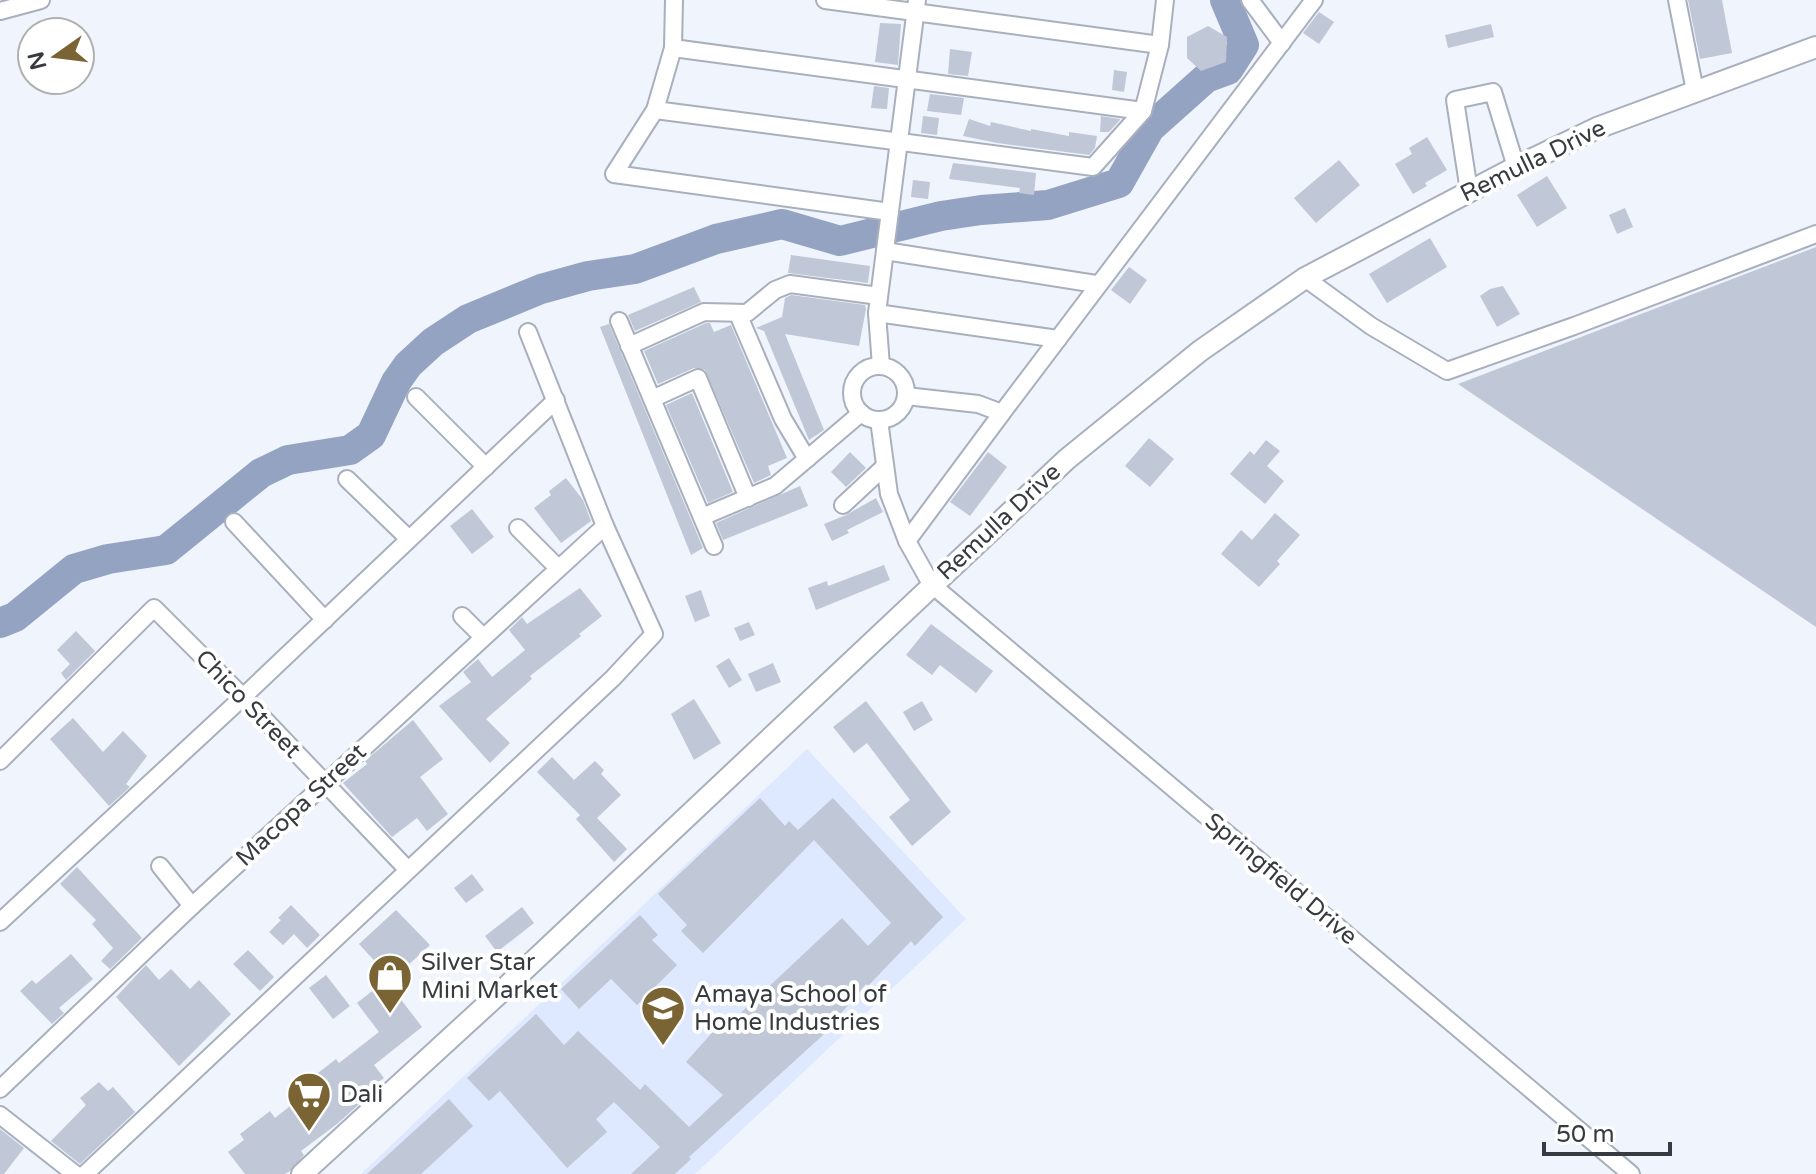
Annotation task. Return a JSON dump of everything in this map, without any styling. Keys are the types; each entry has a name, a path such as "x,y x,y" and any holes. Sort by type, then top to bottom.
{"main road":[{"name":"Remulla Drive","path":"302,1174 505,988 1067,459 1200,351 1305,278 1516,167 1597,128 1816,47"}],"street":[{"path":"0,11 41,0"},
{"path":"674,0 673,48 655,110 614,174 888,231 1096,284"},
{"path":"825,0 916,6 1160,45"},
{"path":"655,110 1093,167 1143,111 1160,45 1165,0"},
{"path":"1250,0 1282,43"},
{"path":"907,541 1096,284 1314,0"},
{"path":"1677,0 1695,91"},
{"path":"881,366 878,304 916,6"},
{"path":"673,48 1143,111"},
{"path":"1469,191 1455,100 1493,92 1516,167"},
{"path":"1305,278 1371,326 1447,371 1816,234"},
{"path":"629,346 704,312 747,313 775,290 790,284 1058,339"},
{"path":"738,314 783,419 807,459"},
{"path":"619,321 714,546"},
{"path":"85,1174 613,678 654,634 605,526 528,332"},
{"path":"881,366 889,368 903,379 906,396 904,404 894,416 879,420 861,413 853,399 854,383 865,370 881,366"},
{"path":"652,399 698,378 748,498"},
{"path":"906,396 978,404 1002,413"},
{"path":"416,397 486,467"},
{"path":"0,922 556,400"},
{"path":"702,517 775,486 861,413"},
{"path":"879,420 889,494 907,541 931,584"},
{"path":"843,505 885,466"},
{"path":"347,479 409,539"},
{"path":"234,522 325,620"},
{"name":"Macopa Street","path":"0,1089 324,783 605,526"},
{"path":"518,528 558,568"},
{"name":"Springfield Drive","path":"931,584 1631,1174"},
{"name":"Chico Street","path":"0,761 154,608 408,870"},
{"path":"462,616 483,637"},
{"path":"160,866 192,906"},
{"path":"0,1115 75,1174"}],"shaded area":[{"name":"Amaya School of Home Industries","path":"807,749 966,919 695,1174 361,1174"}],"building":[{"path":"1688,0 1722,0 1732,53 1700,59"},
{"path":"1319,12 1334,22 1319,44 1303,33"},
{"path":"880,23 901,24 898,65 875,62"},
{"path":"1491,24 1494,37 1448,48 1445,35"},
{"path":"1208,26 1227,37 1226,62 1201,71 1187,58 1187,37"},
{"path":"950,49 972,52 968,76 948,74"},
{"path":"1114,70 1127,72 1124,92 1112,90"},
{"path":"874,86 889,88 887,109 871,108"},
{"path":"930,94 964,98 961,115 927,111"},
{"path":"923,116 939,118 937,135 921,133"},
{"path":"1101,116 1120,120 1109,132 1100,132"},
{"path":"969,119 990,126 991,122 1031,131 1097,136 1095,148 1089,155 963,136"},
{"path":"1427,137 1447,170 1413,194 1395,164 1412,154 1409,148"},
{"path":"1339,160 1360,185 1316,223 1294,198"},
{"path":"953,163 1036,173 1034,195 1019,193 1020,188 949,179"},
{"path":"1547,176 1567,208 1537,227 1517,195"},
{"path":"913,180 930,182 928,199 911,197"},
{"path":"1625,208 1633,227 1617,234 1609,215"},
{"path":"1430,238 1447,267 1387,303 1369,274"},
{"path":"1816,247 1816,627 1458,384"},
{"path":"791,255 870,266 868,283 788,273"},
{"path":"1129,267 1147,280 1130,304 1111,290"},
{"path":"1503,286 1520,314 1497,327 1480,296 1490,289"},
{"path":"694,287 701,302 635,331 628,315"},
{"path":"791,295 865,305 866,309 859,346 785,334 824,430 809,440 764,331 756,328 782,317 785,298"},
{"path":"710,323 714,332 731,325 787,458 768,466 771,475 754,483 705,370 694,368 658,384 644,351"},
{"path":"609,324 703,548 691,555 600,327"},
{"path":"692,393 733,492 708,503 666,405"},
{"path":"1149,438 1174,459 1150,487 1125,466"},
{"path":"1266,440 1280,451 1267,466 1284,481 1265,504 1230,474 1250,451 1254,455"},
{"path":"850,452 866,468 846,487 831,472"},
{"path":"988,452 1007,467 970,516 950,502"},
{"path":"566,478 583,500 591,521 561,543 534,508"},
{"path":"800,486 808,506 723,540 716,523"},
{"path":"876,498 883,512 832,541 824,524"},
{"path":"472,509 494,537 472,554 450,526"},
{"path":"1275,513 1300,535 1259,587 1221,554 1241,530 1252,540"},
{"path":"884,565 890,580 816,610 808,588 827,581 828,586"},
{"path":"580,588 602,616 530,676 532,679 486,719 510,743 490,763 439,706 471,682 463,672 478,659 492,677 525,650 509,630 522,617 527,624"},
{"path":"701,590 710,616 695,622 685,596"},
{"path":"749,622 755,635 740,641 734,628"},
{"path":"931,624 993,671 976,693 940,665 932,675 906,655"},
{"path":"76,631 95,651 66,680 61,673 70,664 57,650"},
{"path":"729,658 742,680 729,688 716,666"},
{"path":"773,663 781,682 756,692 748,674"},
{"path":"694,699 721,743 694,760 671,714"},
{"path":"866,701 951,812 912,846 889,817 910,800 867,743 854,753 833,727"},
{"path":"922,701 933,720 914,731 903,712"},
{"path":"73,718 103,752 123,731 147,756 126,784 130,787 109,806 50,739"},
{"path":"413,720 443,759 420,777 448,814 427,831 417,818 392,837 343,783"},
{"path":"552,757 574,780 595,761 604,770 601,774 621,795 597,818 627,849 614,862 576,819 580,815 537,772"},
{"path":"760,798 785,826 789,821 798,830 833,798 943,917 915,946 911,941 868,986 866,984 822,1036 689,1157 691,1159 675,1174 631,1174 660,1147 614,1102 596,1119 607,1132 567,1168 500,1091 489,1101 467,1078 536,1014 564,1045 578,1031 640,1090 645,1084 689,1127 723,1095 686,1062 726,1017 731,1022 842,918 868,946 891,923 814,840 703,953 681,931 687,925 658,894"},
{"path":"77,867 142,938 110,969 101,961 113,948 92,924 96,920 60,884"},
{"path":"472,874 484,890 466,903 454,888"},
{"path":"291,905 320,935 307,948 294,934 283,945 269,932"},
{"path":"522,907 534,923 497,952 485,936"},
{"path":"396,910 430,945 392,980 359,944"},
{"path":"640,915 658,935 652,940 677,965 637,1005 611,979 579,1009 561,989"},
{"path":"248,950 274,977 260,991 233,964"},
{"path":"71,954 93,979 59,1008 64,1013 52,1024 20,991 32,980 36,984"},
{"path":"146,965 159,980 171,969 190,989 199,980 231,1014 179,1066 116,997"},
{"path":"326,975 350,1006 333,1019 309,988"},
{"path":"386,980 422,1027 374,1065 384,1078 363,1094 366,1098 337,1124 301,1151 304,1155 290,1171 285,1174 245,1174 228,1152 244,1140 240,1134 270,1111 275,1118 310,1090 305,1083 336,1059 339,1063 379,1032 357,1003"},
{"path":"99,1082 108,1091 113,1087 135,1112 80,1164 51,1141 86,1105 80,1098"},
{"path":"449,1099 473,1126 421,1174 367,1174"},
{"path":"0,1129 24,1148 4,1174 0,1174"}],"waterway":[{"path":"0,623 15,617 74,569 108,559 166,550 261,473 288,460 350,450 371,435 396,382 408,365 433,342 468,319 541,289 588,276 635,269 716,239 782,224 840,241 941,216 1048,205 1119,183 1150,128 1206,78 1228,70 1244,45 1225,0"}],"place":[{"name":"Silver Star Mini Market","path":"390,1015"},
{"name":"Amaya School of Home Industries","path":"663,1047"},
{"name":"Dali","path":"309,1133"}]}
